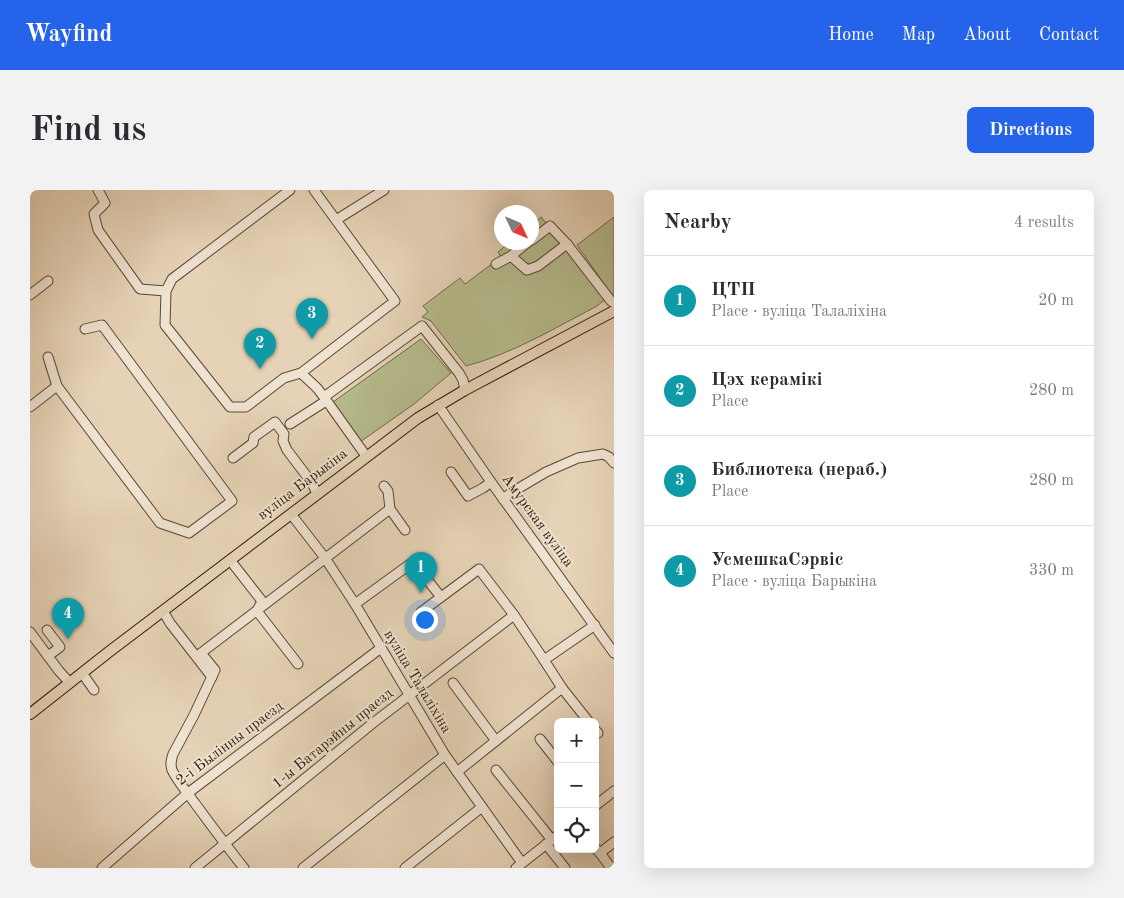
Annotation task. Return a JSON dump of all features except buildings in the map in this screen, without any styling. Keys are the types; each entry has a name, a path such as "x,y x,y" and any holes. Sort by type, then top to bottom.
{"main road":[{"name":"вуліца Барыкіна","path":"30,714 418,418 465,390 614,311"}],"street":[{"path":"290,190 172,279 166,291 166,325 230,407 246,406 284,378 301,373 395,301 314,190"},
{"path":"336,220 384,190"},
{"path":"100,191 105,202 94,214 98,230 140,290 166,291"},
{"path":"539,235 550,226 567,244 614,303"},
{"path":"511,256 527,270 538,266 567,244"},
{"path":"496,264 518,250"},
{"path":"30,295 48,281"},
{"path":"48,357 57,386 160,524 189,533 232,501 102,325 85,329"},
{"path":"290,424 422,326 459,373 465,390"},
{"path":"301,373 317,388 366,456"},
{"path":"30,407 57,386"},
{"name":"Амурская вуліца","path":"438,405 614,653"},
{"path":"233,458 253,443 254,437 275,422 284,434 283,442 287,450 312,483 317,494"},
{"path":"504,499 546,472 578,458 603,454 614,463"},
{"path":"452,472 468,496 491,482"},
{"path":"384,486 388,491 390,510 405,530"},
{"path":"244,868 224,844 188,793 173,771 171,762 173,754 215,670 201,652 390,510"},
{"name":"вуліца Талаліхіна","path":"291,514 325,558 355,604 445,755 482,806 519,865"},
{"path":"230,560 262,601 257,611"},
{"path":"355,604 413,562 441,597"},
{"path":"420,612 479,569 514,615 562,688 586,718"},
{"path":"257,611 298,664"},
{"path":"163,612 212,677"},
{"name":"1-ы Батарэйны праезд","path":"195,868 374,723 514,615"},
{"path":"544,660 595,625"},
{"path":"47,630 60,647 48,656"},
{"path":"30,632 70,683"},
{"name":"2-і Былінны праезд","path":"102,868 188,793 380,648"},
{"path":"82,673 94,690"},
{"path":"453,683 496,741"},
{"path":"457,772 562,688"},
{"path":"540,739 554,757"},
{"path":"303,868 445,755"},
{"path":"496,770 552,840 565,868"},
{"path":"599,803 614,791"},
{"path":"405,868 482,806"},
{"path":"519,865 552,840"},
{"path":"599,850 614,842"},
{"path":"599,852 611,868"}],"green space":[{"path":"541,217 607,298 597,306 533,340 500,355 466,366 431,321 422,317 428,312 423,306 460,278 465,284 501,257 498,252 500,250 539,250 539,219"},
{"path":"614,217 614,295 612,295 577,245"},
{"path":"421,339 451,373 414,404 360,442 333,402"}],"place":[{"name":"Библиотека (нераб.)","path":"312,339"},
{"name":"Цэх керамікі","path":"260,369"},
{"name":"ЦТП","path":"421,593"},
{"name":"УсмешкаСэрвіс","path":"68,639"}]}
